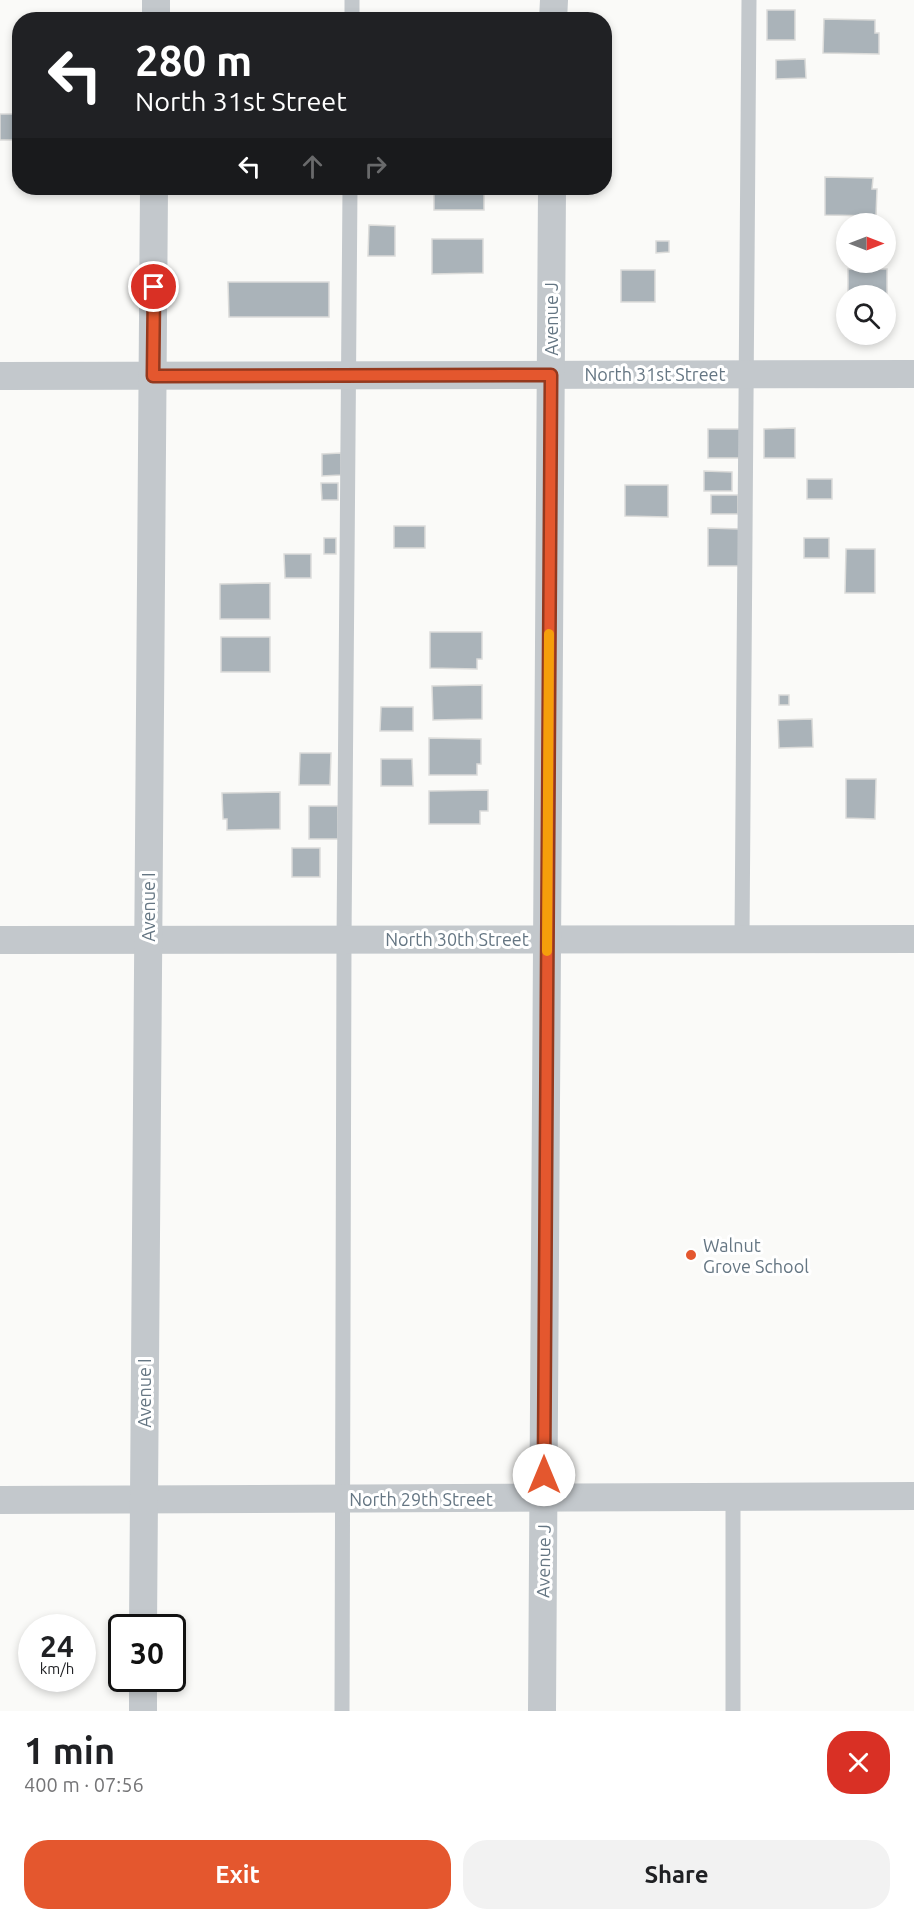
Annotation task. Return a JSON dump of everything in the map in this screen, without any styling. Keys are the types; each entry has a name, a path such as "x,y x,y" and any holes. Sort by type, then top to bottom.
{"street":[{"name":"Avenue I","path":"143,1614 154,195"},
{"name":"Avenue J","path":"542,1711 552,195"},
{"name":"North 31st Street","path":"0,376 914,374"},
{"name":"North 30th Street","path":"0,940 914,939"},
{"name":"North 29th Street","path":"0,1500 914,1496"},
{"path":"142,1711 143,1692"}],"lane":[{"path":"742,939 749,0"},
{"path":"342,1711 344,940 350,195"},
{"path":"733,1496 733,1711"}],"building":[{"path":"767,10 795,10 795,40 767,40"},
{"path":"824,19 875,20 875,33 879,33 879,54 823,53"},
{"path":"805,59 806,78 776,79 776,60"},
{"path":"0,114 12,114 12,140 0,140"},
{"path":"825,177 873,178 872,189 877,189 876,213 825,215"},
{"path":"434,195 484,195 484,210 434,210"},
{"path":"369,225 395,226 395,256 368,256"},
{"path":"432,239 483,239 483,273 432,274"},
{"path":"656,241 669,241 669,252 656,253"},
{"path":"621,270 655,270 655,302 621,302"},
{"path":"848,273 887,273 887,285 848,285"},
{"path":"228,282 329,282 329,317 229,317"},
{"path":"795,428 795,458 764,458 764,429"},
{"path":"708,429 740,429 740,458 708,458"},
{"path":"341,453 341,475 322,476 322,454"},
{"path":"704,471 732,472 732,491 704,491"},
{"path":"807,479 832,479 832,499 807,499"},
{"path":"321,483 338,483 338,500 322,500"},
{"path":"625,485 668,485 668,517 625,516"},
{"path":"711,495 738,495 738,514 711,514"},
{"path":"394,526 425,526 425,548 394,548"},
{"path":"708,528 740,529 740,566 708,566"},
{"path":"324,538 336,538 336,554 324,554"},
{"path":"804,538 829,538 829,558 804,558"},
{"path":"846,549 875,549 875,593 845,593"},
{"path":"284,554 311,554 311,578 285,578"},
{"path":"270,583 270,619 220,619 220,584"},
{"path":"430,632 482,632 482,659 477,659 477,669 430,668"},
{"path":"221,637 270,637 270,672 221,672"},
{"path":"482,685 482,719 433,720 432,686"},
{"path":"779,695 789,695 789,705 779,705"},
{"path":"381,707 413,707 413,731 380,731"},
{"path":"812,719 813,747 779,748 778,720"},
{"path":"429,738 481,739 481,764 477,764 477,775 429,775"},
{"path":"300,753 331,753 330,785 299,785"},
{"path":"381,759 412,759 413,786 381,786"},
{"path":"846,779 876,779 875,819 846,818"},
{"path":"488,790 488,811 480,811 480,824 429,824 429,791"},
{"path":"280,792 280,829 227,830 227,819 223,819 222,793"},
{"path":"309,806 338,806 338,839 309,839"},
{"path":"292,848 320,848 320,877 292,877"}],"slow traffic":[{"path":"547,951 549,634"}],"place":[{"name":"Walnut Grove School","path":"691,1255"}],"route":[{"path":"154,287 153,376 551,375 544,1475"}]}
